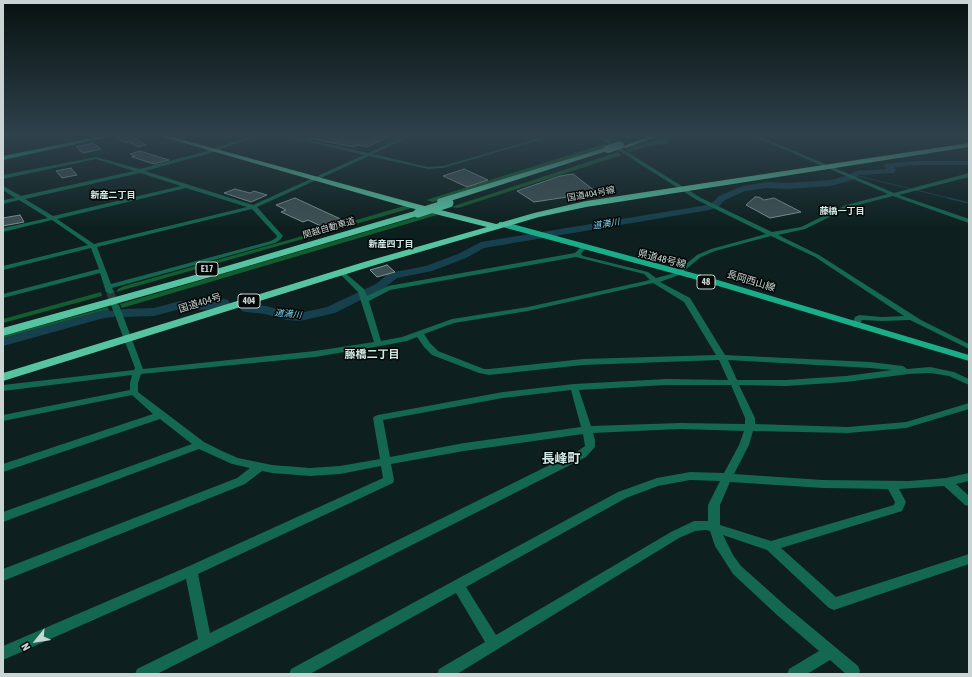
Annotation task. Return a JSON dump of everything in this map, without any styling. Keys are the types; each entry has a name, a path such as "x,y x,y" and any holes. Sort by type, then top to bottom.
{"highway":[{"name":"国道404号線","path":"280,167 452,215 499,225 537,214 586,204 836,167"},
{"name":"関越自動車道","path":"3,332 217,272 415,212 557,167"},
{"name":"国道404号線","path":"318,177 499,225"},
{"name":"関越自動車道","path":"3,326 415,212"},
{"path":"444,242 462,233 466,227 462,220 452,215"},
{"name":"国道404号","path":"3,377 499,225"}],"main road":[{"name":"県道48号線","path":"499,225 579,252 678,273 853,327 915,343"},
{"name":"長岡西山線","path":"499,225 678,273 969,358"}],"street":[{"path":"3,177 54,167"},
{"path":"3,188 54,219 93,246 110,290 278,239 280,236 253,207 125,167"},
{"path":"3,202 155,167"},
{"path":"3,268 253,207 342,167"},
{"path":"416,167 438,168 443,167"},
{"path":"647,167 682,189 826,262 911,318 969,347"},
{"path":"824,167 891,195 969,221"},
{"path":"3,388 138,372 315,354 404,339 452,321 528,309 654,281 678,273 704,254 772,234 803,228 848,206 969,175"},
{"path":"3,230 187,186"},
{"path":"366,300 388,288 579,252 642,271 649,275 654,281 687,300 722,357 750,418 750,426 744,445 726,478 714,505 714,527 719,542 737,570 853,671"},
{"path":"3,296 102,270"},
{"path":"342,273 361,291 366,300 378,344"},
{"path":"115,305 139,368 134,384 134,392 138,398 200,445 218,454 258,467 290,471 324,471 356,468 464,447 588,430 680,426 750,426 848,430 906,425 969,406"},
{"path":"856,325 859,317 882,319 911,318"},
{"path":"419,333 427,345 435,353 482,371 489,372 583,362 722,357 870,365 909,371"},
{"path":"3,653 389,480 378,418 503,395 574,387 666,382 786,383 846,379 909,371 930,370 941,372 969,382"},
{"path":"142,674 582,454 590,447 588,430 574,387"},
{"path":"3,418 134,392"},
{"path":"3,468 160,415"},
{"path":"3,517 200,445"},
{"path":"3,574 241,481 258,467"},
{"path":"296,674 604,505 638,488 657,482 684,477 823,484 909,485 946,482 969,477"},
{"path":"946,482 969,502"},
{"path":"771,546 898,508 901,502 891,485"},
{"path":"444,674 687,528 701,525 714,527 771,546 834,604 969,559"},
{"path":"191,570 205,643"},
{"path":"458,585 494,644"},
{"path":"794,674 830,652"}],"green space":[{"path":"533,167 546,167 433,202 426,200"},
{"path":"574,167 586,167 458,208 451,207"},
{"path":"404,206 412,208 116,292 124,286"},
{"path":"430,213 437,215 122,308 120,304"},
{"path":"101,292 102,296 3,323 3,319"},
{"path":"108,307 109,312 3,341 3,336"}],"building":[{"path":"71,168 77,175 62,178 56,171"},
{"path":"464,169 488,180 467,187 443,176"},
{"path":"573,174 599,195 577,199 574,196 534,202 517,191 560,176"},
{"path":"235,189 250,193 254,191 267,195 251,202 224,193"},
{"path":"755,197 759,197 764,200 774,198 801,212 770,218 746,205"},
{"path":"295,198 347,222 323,227 308,220 303,222 281,212 286,210 276,205"},
{"path":"20,215 24,222 3,226 3,218"},
{"path":"387,265 395,272 377,277 370,270"}],"waterway":[{"name":"道満川","path":"246,308 266,310 287,316 300,317 331,310 380,286 393,275 428,269 462,256 481,245 709,207 715,205 722,198 743,189 767,185 787,186 831,183 849,178 857,173 891,171 892,170 889,167"},
{"path":"854,175 953,199"},
{"path":"948,198 969,203"},
{"name":"道満川","path":"124,313 154,312 180,305 206,306 224,303"},
{"name":"道満川","path":"3,342 104,314 110,314"}],"tunnel":[{"path":"110,292 115,305"}],"district":[{"name":"新産二丁目","path":"113,195"},
{"name":"藤橋一丁目","path":"842,211"},
{"name":"新産四丁目","path":"391,244"},
{"name":"藤橋二丁目","path":"372,355"},
{"name":"長峰町","path":"561,459"}]}
